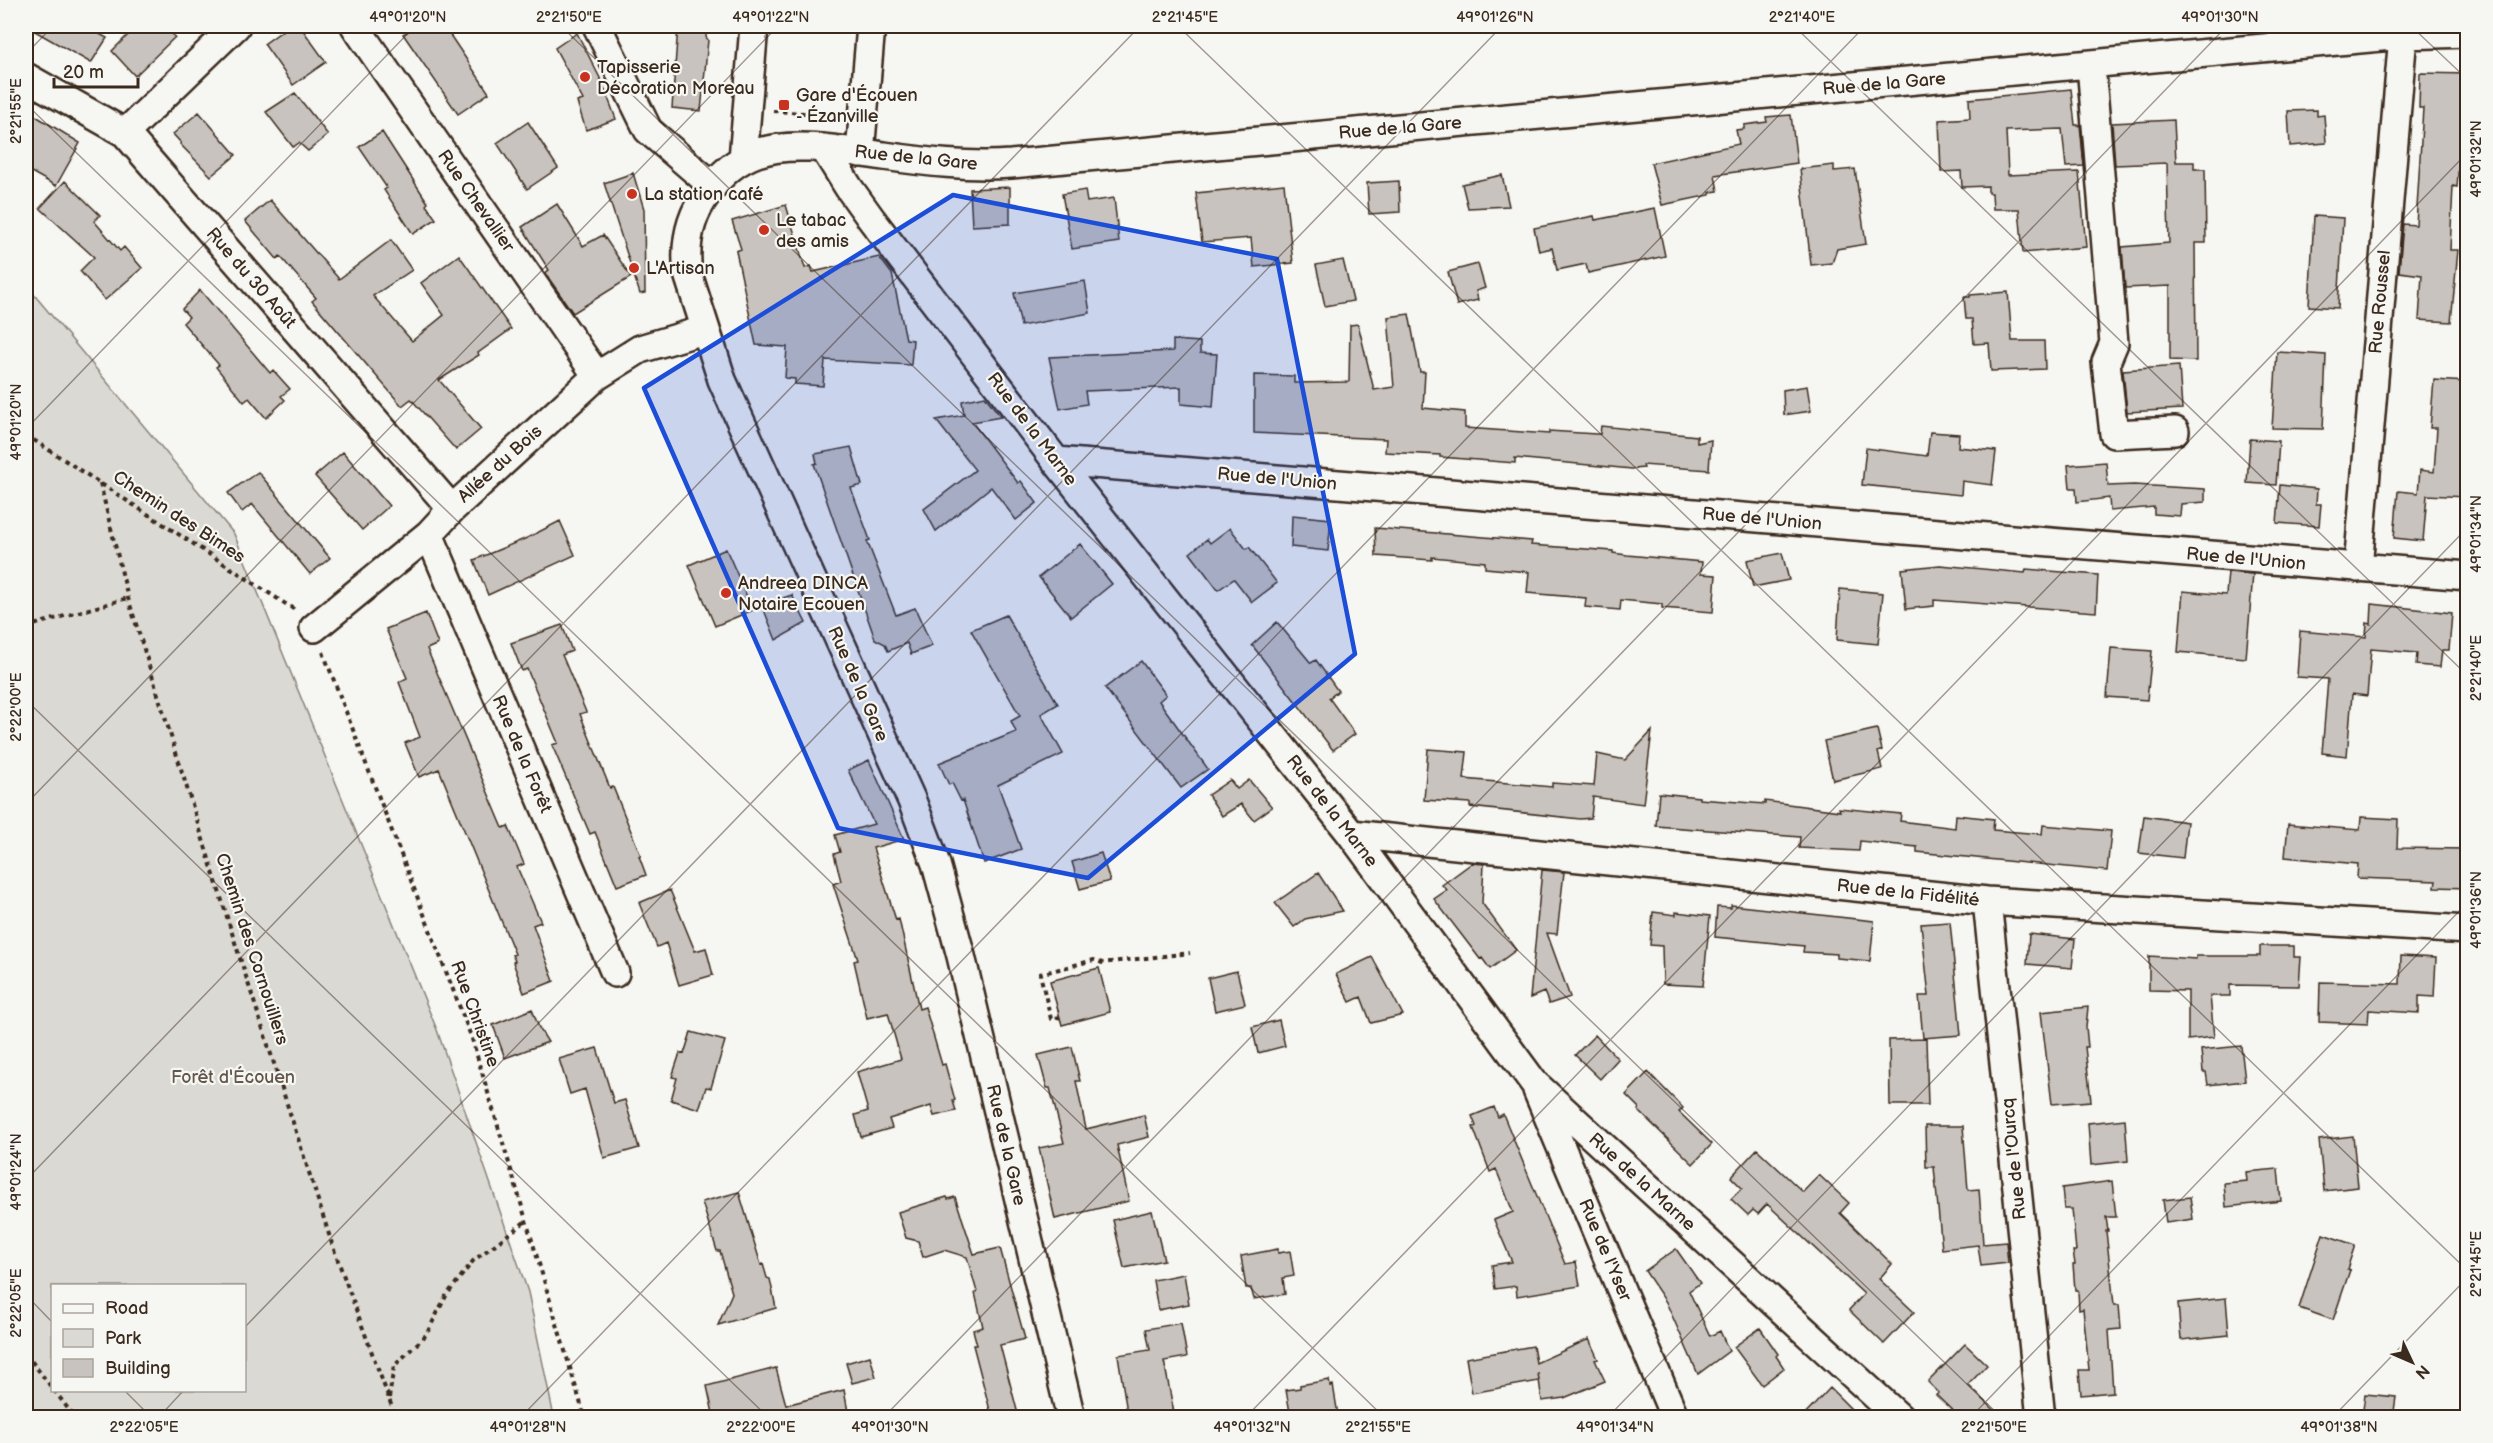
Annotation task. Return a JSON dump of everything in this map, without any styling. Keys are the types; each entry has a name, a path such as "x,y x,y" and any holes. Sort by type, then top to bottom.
{"street":[{"path":"124,134 236,26"},
{"name":"Rue Chevallier","path":"355,26 597,376"},
{"path":"597,26 648,130 713,186"},
{"path":"743,159 754,26"},
{"path":"860,153 872,26"},
{"name":"Rue de la Gare","path":"1071,1418 964,968 936,864 912,801 722,380 704,330 688,274 685,256 692,219 713,186 732,166 758,152 782,148 825,148 972,166 1011,164 2403,35 2468,33"},
{"name":"Rue Roussel","path":"2358,568 2403,35"},
{"path":"2091,65 2114,344 2106,362 2114,434 2175,431"},
{"name":"Rue du 30 Août","path":"26,77 124,134 452,508"},
{"name":"Rue de la Marne","path":"825,148 872,220 1056,461 1351,834 1534,1083 1900,1418"},
{"name":"Allée du Bois","path":"314,628 429,534 452,508 597,376 640,349 704,330"},
{"name":"Rue de l'Union","path":"1056,461 2468,576"},
{"name":"Rue de la Forêt","path":"429,534 615,973"},
{"name":"Rue de la Fidélité","path":"1351,834 1987,901 2468,930"},
{"name":"Rue de l'Ourcq","path":"1987,901 2041,1418"},
{"name":"Rue de l'Yser","path":"1534,1083 1675,1418"}],"path":[{"path":"763,110 846,116"},
{"name":"Chemin des Bimes","path":"26,435 290,606 314,628"},
{"name":"Chemin des Cornouillers","path":"100,482 128,598 232,933 333,1247 396,1418"},
{"path":"26,627 128,598"},
{"name":"Rue Christine","path":"314,628 472,1039 585,1418"},
{"path":"1060,1017 1051,1019 1040,974 1094,960 1102,963 1190,953"},
{"path":"389,1398 394,1366 426,1335 446,1296 473,1261 526,1221"},
{"path":"26,1354 51,1386"},
{"path":"55,1392 75,1418"}],"highlighted area":[{"path":"953,195 1277,259 1355,654 1088,878 838,828 644,388"}],"green space":[{"name":"Forêt d'Écouen","path":"26,285 234,534 437,1030 528,1292 554,1417 26,1417"}],"building":[{"path":"26,26 85,26 107,38 91,63"},
{"path":"137,26 165,26 175,37 135,76 112,51"},
{"path":"289,26 300,26 326,62 293,85 264,44"},
{"path":"417,26 444,26 489,93 458,114 403,34"},
{"path":"678,26 707,26 708,40 701,111 672,108"},
{"name":"Tapisserie Décoration Moreau","path":"577,33 602,82 616,119 586,130 577,102 583,100 555,48"},
{"path":"2420,73 2468,74 2468,135 2461,134 2457,187 2453,186 2450,250 2458,250 2451,322 2419,320 2422,275 2399,272 2403,224 2416,225 2423,108 2419,108"},
{"path":"2071,89 2075,125 2080,125 2084,166 2066,167 2062,129 2006,131 2008,175 2079,172 2086,247 2023,253 2019,209 1993,209 1992,193 1988,193 1988,186 1962,187 1961,171 1941,172 1939,120 1970,118 1969,99"},
{"path":"295,93 328,135 308,151 299,143 293,147 266,112"},
{"path":"26,110 80,143 56,186 26,169"},
{"path":"2317,110 2317,116 2324,115 2326,143 2290,146 2288,111"},
{"path":"199,112 236,155 211,176 173,134"},
{"path":"1791,115 1797,163 1715,175 1718,191 1710,192 1710,195 1662,205 1651,163 1739,144 1736,130 1744,129 1744,125 1767,122 1766,117"},
{"path":"2174,120 2176,162 2194,162 2194,169 2205,169 2206,243 2195,243 2196,361 2170,360 2170,286 2125,288 2122,247 2169,243 2167,163 2115,165 2112,123"},
{"path":"528,122 558,168 527,189 497,143"},
{"path":"382,132 436,219 413,234 384,190 387,188 359,147"},
{"path":"1834,165 1834,171 1855,169 1866,244 1837,249 1832,263 1811,265 1800,169"},
{"path":"633,173 644,209 645,293 640,294 604,183"},
{"path":"1502,175 1509,206 1468,208 1462,184"},
{"path":"65,181 100,215 94,221 120,251 124,247 142,268 105,300 80,271 94,257 40,208"},
{"path":"1399,181 1400,212 1369,214 1367,183"},
{"path":"1284,184 1293,263 1254,267 1251,238 1202,242 1196,193"},
{"path":"1010,187 1010,224 972,226 970,189"},
{"path":"1085,190 1087,202 1114,198 1119,242 1072,249 1062,194"},
{"path":"270,200 339,279 391,240 412,270 373,296 412,341 444,315 421,283 459,255 511,329 478,353 479,355 439,380 481,429 456,450 411,399 402,406 312,301 316,298 280,256 277,259 245,221"},
{"path":"557,204 583,246 603,235 631,277 573,313 545,273 549,270 522,227"},
{"path":"786,205 805,268 811,266 813,272 879,257 892,274 906,339 913,340 911,365 825,360 823,386 795,384 795,379 785,378 787,347 756,345 736,251 741,249 732,221"},
{"path":"1655,208 1665,256 1588,273 1586,264 1557,270 1552,248 1539,251 1534,228 1594,216 1595,220"},
{"path":"2314,216 2343,218 2338,308 2309,306"},
{"path":"1343,260 1353,301 1325,306 1316,265"},
{"path":"1478,264 1485,288 1476,291 1478,300 1457,305 1448,272"},
{"path":"1085,281 1090,313 1021,326 1014,293"},
{"path":"200,290 270,373 273,370 290,389 281,396 285,400 266,418 249,398 244,402 216,367 219,365 183,323 189,317 182,309"},
{"path":"2008,292 2012,341 2044,341 2045,369 1991,371 1989,343 1974,344 1972,319 1966,319 1964,297"},
{"path":"1409,314 1420,372 1425,372 1423,408 1465,412 1465,428 1549,434 1549,431 1600,434 1601,426 1697,436 1697,443 1711,440 1709,470 1643,465 1644,468 1632,469 1515,458 1515,463 1440,457 1440,455 1385,452 1386,439 1254,433 1254,375 1294,376 1294,383 1349,382 1350,325 1358,324 1374,390 1394,387 1388,317"},
{"path":"1173,340 1200,342 1200,353 1217,354 1213,407 1181,404 1181,387 1085,391 1087,404 1060,409 1049,357 1173,351"},
{"path":"2277,352 2326,355 2323,429 2272,428"},
{"path":"2179,366 2182,409 2127,412 2123,370"},
{"path":"2434,380 2467,382 2462,441 2468,441 2466,497 2427,495 2423,541 2394,538 2398,491 2418,493 2420,470 2434,472 2437,428 2430,428"},
{"path":"1807,386 1811,411 1784,415 1783,390"},
{"path":"985,396 1001,417 972,422 1018,483 1021,481 1037,503 1016,520 991,487 936,531 924,509 975,470 936,420 964,415 962,401"},
{"path":"1930,432 1959,434 1958,447 1996,451 1992,485 1962,481 1961,495 1862,485 1866,448 1927,456"},
{"path":"2250,439 2279,441 2276,485 2247,483"},
{"path":"851,447 862,485 851,488 870,540 867,541 896,615 915,608 932,646 911,654 907,643 888,651 885,644 875,639 814,464 817,463 815,454"},
{"path":"343,452 389,506 362,530 315,476"},
{"path":"2106,462 2108,486 2134,485 2205,489 2205,502 2181,504 2180,516 2154,514 2154,507 2110,511 2109,498 2077,502 2076,488 2070,488 2068,465"},
{"path":"258,472 330,558 310,574 252,504 242,512 228,493"},
{"path":"2280,485 2317,489 2316,504 2321,504 2319,526 2277,523"},
{"path":"1292,515 1331,519 1328,551 1291,547"},
{"path":"560,521 575,555 488,595 474,560 527,538"},
{"path":"1230,528 1246,549 1249,547 1277,583 1252,602 1234,579 1218,590 1190,553 1207,539 1210,543"},
{"path":"1375,528 1532,541 1531,545 1613,551 1613,553 1627,555 1702,562 1701,574 1716,575 1713,612 1662,608 1662,604 1621,600 1620,610 1585,607 1586,598 1527,593 1529,572 1485,568 1485,562 1432,557 1432,560 1376,556"},
{"path":"1080,544 1112,584 1071,617 1039,577"},
{"path":"726,549 753,610 715,626 689,565"},
{"path":"1782,553 1789,580 1753,587 1747,560"},
{"path":"1940,565 2025,573 2026,569 2098,575 2096,612 1934,600 1934,606 1906,609 1902,569"},
{"path":"2228,572 2253,574 2246,658 2178,652 2183,591 2226,595"},
{"path":"1840,589 1883,593 1878,644 1837,640"},
{"path":"792,595 806,623 776,640 762,605"},
{"path":"2372,604 2452,613 2449,650 2442,650 2440,667 2416,665 2417,653 2371,649 2367,696 2352,694 2347,756 2322,753 2328,679 2297,677 2300,631 2366,637 2367,623 2371,624"},
{"path":"426,613 438,644 427,649 503,828 508,826 524,864 517,867 541,922 533,925 554,981 524,993 513,962 515,961 512,955 515,954 439,769 419,777 405,743 420,737 399,682 407,678 386,629"},
{"path":"1006,615 1058,704 1041,714 1063,754 998,785 1021,849 984,863 963,800 961,801 952,783 949,785 939,763 1016,732 1011,721 1020,716 971,630"},
{"path":"1277,622 1311,663 1316,660 1338,691 1329,698 1355,734 1333,750 1252,645"},
{"path":"562,625 572,651 562,655 586,712 580,714 610,788 613,787 641,856 639,856 646,875 617,886 595,832 590,834 552,745 558,743 527,669 522,671 511,643"},
{"path":"2111,648 2152,651 2147,700 2107,697"},
{"path":"1141,661 1166,695 1159,701 1208,769 1181,788 1105,688"},
{"path":"1877,729 1882,750 1878,752 1882,769 1833,780 1824,741"},
{"path":"1652,731 1643,804 1593,797 1591,818 1580,819 1470,807 1470,803 1424,800 1428,749 1467,752 1464,779 1552,787 1552,783 1594,786 1597,754 1625,760"},
{"path":"869,760 904,839 873,848 896,920 899,919 919,1009 925,1007 942,1065 945,1064 956,1111 934,1116 931,1106 889,1119 892,1128 861,1137 855,1115 868,1111 857,1072 901,1059 888,1013 867,1018 854,961 858,960 833,884 841,881 834,854 840,852 835,835 874,824 848,770"},
{"path":"1230,780 1237,789 1249,780 1272,807 1254,820 1241,804 1222,816 1208,795"},
{"path":"1659,793 1699,797 1699,799 1765,804 1765,801 1840,811 1839,808 1901,814 1900,821 1955,828 1956,815 1994,819 1993,830 2042,834 2043,825 2111,831 2107,871 1917,852 1917,847 1860,841 1859,851 1799,848 1800,837 1656,826"},
{"path":"2144,816 2187,822 2183,858 2139,853"},
{"path":"2361,817 2398,819 2397,848 2468,849 2468,888 2435,887 2436,881 2357,878 2358,864 2285,857 2288,824 2360,830"},
{"path":"1101,853 1110,881 1080,889 1072,862"},
{"path":"1472,863 1484,864 1482,903 1516,950 1490,969 1434,899 1447,890 1442,885"},
{"path":"1542,870 1564,872 1557,934 1547,933 1570,997 1549,1004 1544,992 1530,998"},
{"path":"1318,873 1343,911 1305,919 1294,927 1275,903"},
{"path":"670,890 695,951 706,948 713,975 679,985 666,943 657,947 639,903"},
{"path":"1731,905 1874,921 1870,961 1837,958 1837,954 1803,952 1804,946 1715,937 1717,907 1731,908"},
{"path":"1653,912 1710,916 1703,986 1663,984 1662,946 1650,945"},
{"path":"1950,922 1961,1035 1923,1038 1919,996 1929,996 1921,924"},
{"path":"2029,934 2075,939 2072,968 2027,964"},
{"path":"2260,946 2294,946 2294,957 2301,957 2299,986 2230,985 2230,996 2210,996 2214,1037 2188,1040 2188,991 2149,990 2149,956 2196,959 2196,956 2260,956"},
{"path":"2401,956 2436,958 2434,997 2419,996 2419,1013 2369,1010 2368,1024 2319,1022 2320,982 2400,984"},
{"path":"1372,957 1403,1015 1371,1023 1361,997 1350,1002 1336,974"},
{"path":"1099,968 1110,1012 1062,1025 1050,981"},
{"path":"1237,971 1245,1004 1215,1011 1208,978"},
{"path":"2088,1007 2086,1027 2088,1047 2085,1047 2091,1101 2052,1104 2041,1012"},
{"path":"532,1009 539,1028 548,1042 505,1058 493,1025"},
{"path":"1279,1020 1285,1046 1258,1053 1252,1027"},
{"path":"691,1032 725,1041 711,1088 706,1087 699,1109 671,1100 677,1078 672,1077 680,1053 684,1054"},
{"path":"1595,1035 1618,1059 1600,1079 1575,1055"},
{"path":"1926,1039 1928,1105 1890,1105 1889,1040"},
{"path":"2241,1046 2245,1081 2208,1085 2206,1072 2203,1072 2201,1050"},
{"path":"1072,1047 1080,1081 1076,1081 1086,1129 1144,1115 1149,1137 1117,1145 1129,1201 1055,1219 1039,1148 1064,1143 1050,1088 1047,1088 1038,1055"},
{"path":"597,1048 614,1103 625,1100 639,1148 604,1158 585,1089 570,1094 559,1059"},
{"path":"1648,1072 1683,1108 1679,1112 1712,1144 1693,1164 1638,1110 1639,1108 1626,1095"},
{"path":"1494,1107 1498,1117 1503,1114 1565,1264 1576,1262 1580,1286 1517,1296 1516,1286 1495,1289 1492,1265 1512,1262 1494,1220 1513,1212 1496,1169 1490,1172 1473,1127 1476,1126 1472,1116"},
{"path":"2125,1119 2128,1161 2091,1165 2088,1123"},
{"path":"1925,1126 1963,1126 1968,1190 1979,1189 1983,1244 2006,1242 2008,1263 1981,1266 1978,1245 1942,1249 1934,1167 1926,1167"},
{"path":"2353,1136 2358,1187 2324,1191 2319,1140"},
{"path":"1757,1149 1803,1192 1819,1175 1849,1203 1840,1213 1892,1264 1879,1279 1914,1312 1884,1344 1849,1310 1864,1294 1767,1204 1758,1214 1753,1210 1748,1215 1731,1199 1742,1188 1731,1177"},
{"path":"2278,1169 2281,1201 2226,1207 2224,1183 2247,1181 2246,1172"},
{"path":"2112,1181 2116,1217 2106,1217 2108,1231 2106,1231 2114,1305 2119,1305 2121,1329 2109,1330 2113,1392 2081,1395 2079,1370 2089,1370 2083,1309 2079,1310 2078,1290 2075,1290 2073,1251 2076,1251 2072,1209 2064,1209 2062,1188"},
{"path":"739,1192 761,1265 763,1264 767,1278 770,1279 776,1308 718,1325 732,1293 702,1202"},
{"path":"947,1197 948,1199 955,1197 974,1254 1000,1248 1025,1339 1000,1345 1019,1418 992,1418 973,1345 977,1345 973,1330 983,1327 975,1293 977,1292 967,1257 944,1250 923,1257 918,1241 906,1238 898,1212"},
{"path":"2190,1197 2193,1219 2166,1223 2163,1200"},
{"path":"1152,1211 1164,1260 1124,1268 1113,1220"},
{"path":"2323,1234 2355,1245 2347,1269 2350,1270 2333,1320 2299,1308"},
{"path":"1278,1249 1278,1253 1290,1251 1294,1276 1283,1278 1285,1294 1254,1299 1251,1288 1246,1288 1241,1256"},
{"path":"1676,1249 1700,1283 1689,1291 1710,1336 1720,1331 1729,1351 1698,1374 1666,1302 1645,1271"},
{"path":"1184,1274 1189,1304 1158,1310 1153,1280"},
{"path":"2226,1298 2229,1335 2181,1340 2178,1303"},
{"path":"1181,1323 1187,1357 1164,1361 1175,1418 1128,1418 1118,1355 1150,1350 1146,1329"},
{"path":"1760,1328 1778,1354 1776,1356 1784,1368 1762,1385 1734,1347"},
{"path":"1589,1339 1598,1359 1595,1360 1605,1381 1564,1398 1542,1401 1538,1373 1539,1381 1472,1393 1466,1358 1533,1346 1536,1363"},
{"path":"1965,1344 1987,1365 1968,1385 2003,1418 1960,1418 1936,1395 1939,1393 1928,1382"},
{"path":"870,1356 876,1377 852,1383 846,1363"},
{"path":"776,1368 786,1405 844,1390 848,1412 826,1418 714,1418 707,1386"},
{"path":"1329,1380 1330,1386 1333,1385 1338,1415 1291,1418 1286,1390"},
{"path":"1830,1388 1860,1418 1802,1418"},
{"path":"2365,1394 2396,1397 2393,1418 2362,1418"}],"place":[{"name":"Tapisserie Décoration Moreau","path":"585,77"},
{"name":"Gare d'Écouen - Ézanville","path":"784,105"},
{"name":"La station café","path":"632,194"},
{"name":"Le tabac des amis","path":"764,230"},
{"name":"L'Artisan","path":"634,268"},
{"name":"Andreea DINCA Notaire Ecouen","path":"726,593"}]}
